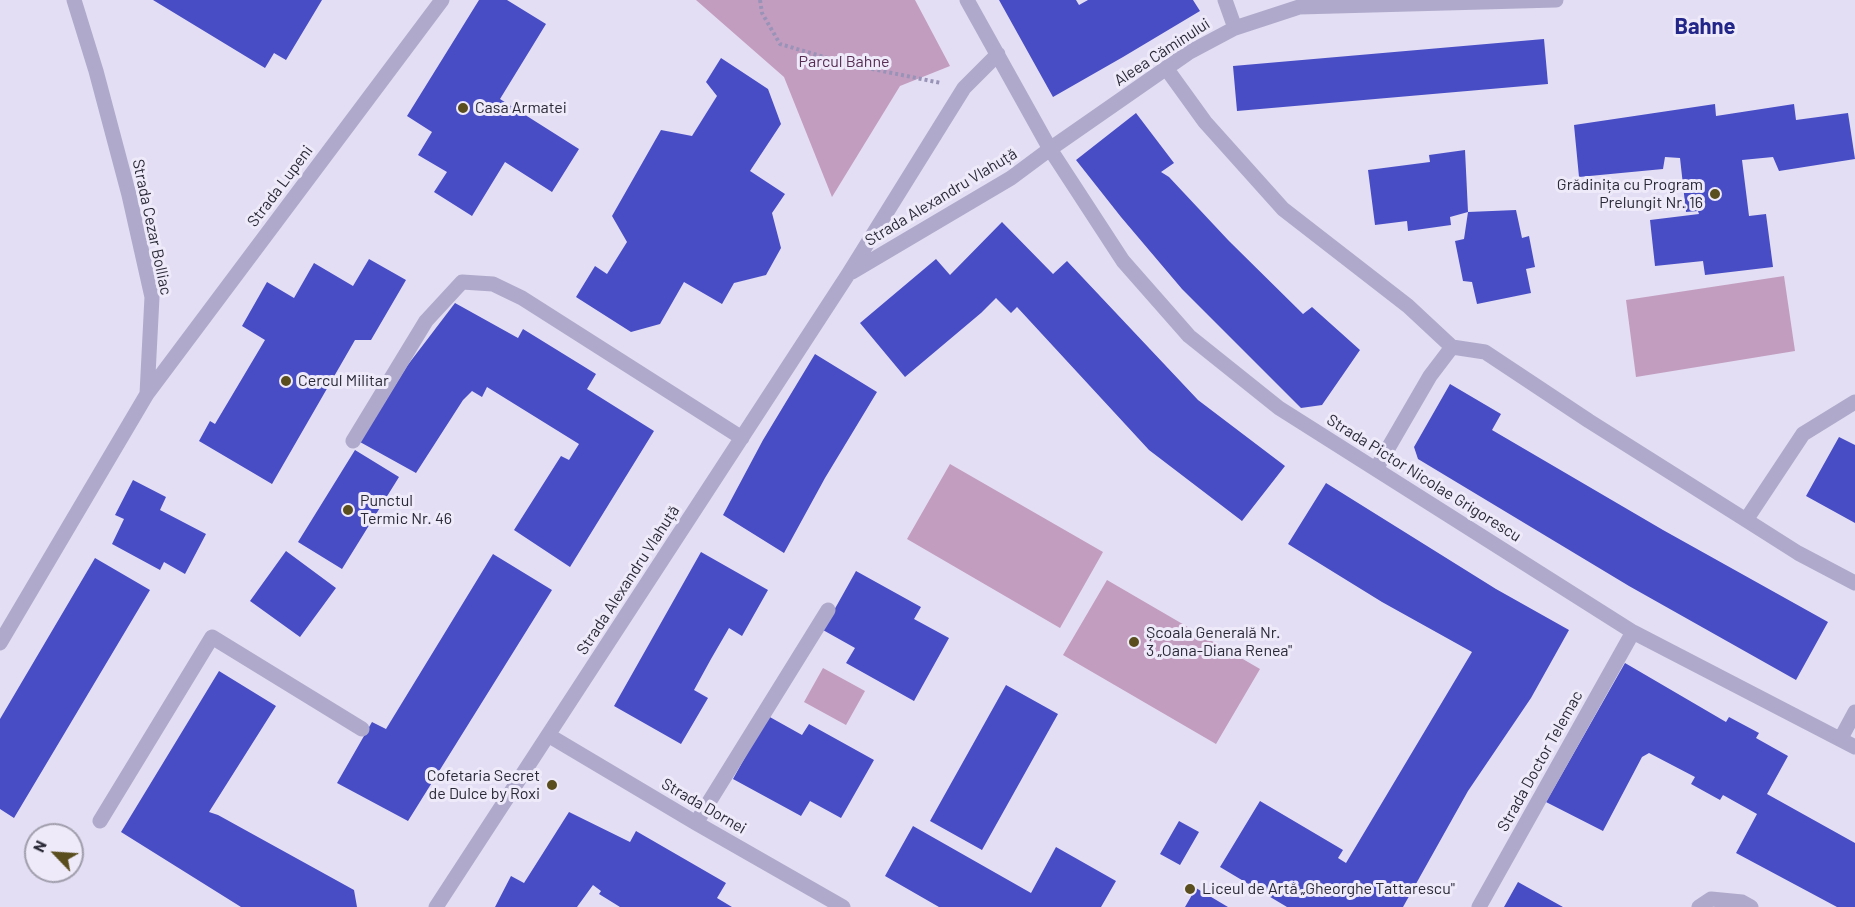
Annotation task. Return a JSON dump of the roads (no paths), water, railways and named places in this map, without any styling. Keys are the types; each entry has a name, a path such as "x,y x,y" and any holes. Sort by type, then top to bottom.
{"street":[{"name":"Strada Cezar Bolliac","path":"0,643 147,394 152,297 129,195 96,71 74,0"},
{"name":"Strada Lupeni","path":"147,394 442,0"},
{"path":"967,0 1050,149"},
{"path":"1225,0 1235,28"},
{"name":"Aleea Căminului","path":"1050,149 1188,53 1235,28 1299,7 1556,0"},
{"name":"Strada Alexandru Vlahuță","path":"436,907 849,273 964,88 998,54"},
{"path":"1166,68 1205,122 1283,209 1408,306 1452,346 1485,352 1589,421 1798,553 1855,584"},
{"name":"Strada Alexandru Vlahuță","path":"849,273 1011,178 1050,149"},
{"name":"Strada Pictor Nicolae Grigorescu","path":"1050,149 1124,261 1189,336 1279,408 1633,632 1855,747"},
{"path":"353,441 426,321 462,282 492,284 522,298 742,438"},
{"path":"1376,469 1430,376 1452,346"},
{"path":"1746,520 1803,434 1855,402"},
{"path":"696,823 828,610"},
{"name":"Strada Doctor Telemac","path":"1479,907 1633,632"},
{"path":"100,822 212,637 362,729"},
{"path":"1841,738 1855,712"},
{"name":"Strada Dornei","path":"548,735 843,907"},
{"path":"1699,907 1711,899 1742,902 1751,907"}],"place":[{"name":"Casa Armatei","path":"463,108"},
{"name":"Grădinița cu Program Prelungit Nr. 16","path":"1715,194"},
{"name":"Cercul Militar","path":"286,381"},
{"name":"Punctul Termic Nr. 46","path":"348,510"},
{"name":"Școala Generală Nr. 3 „Oana-Diana Renea\"","path":"1134,642"},
{"name":"Cofetaria Secret de Dulce by Roxi","path":"552,785"},
{"name":"Liceul de Artă „Gheorghe Tattarescu\"","path":"1190,889"}],"district":[{"name":"Bahne","path":"1705,27"}],"park label":[{"name":"Parcul Bahne","path":"844,62"}]}
